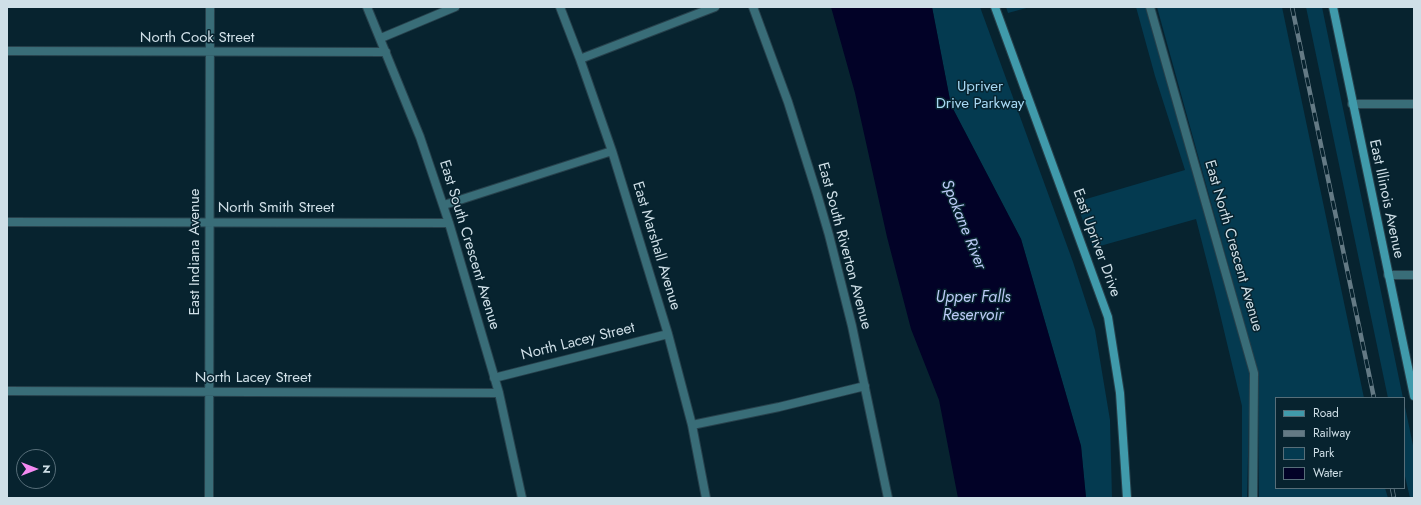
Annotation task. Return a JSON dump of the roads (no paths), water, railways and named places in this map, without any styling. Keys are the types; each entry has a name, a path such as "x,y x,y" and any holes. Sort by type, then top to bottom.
{"street":[{"name":"East Indiana Avenue","path":"209,498 210,7"},
{"name":"East South Crescent Avenue","path":"367,7 381,38 420,137 444,205 499,393 522,498"},
{"path":"381,38 455,7"},
{"name":"East Marshall Avenue","path":"560,7 612,151 668,334 692,425 706,498"},
{"path":"580,59 715,7"},
{"name":"East South Riverton Avenue","path":"753,7 788,102 817,194 852,326 888,498"},
{"name":"East Upriver Drive","path":"995,7 1108,317 1120,393 1127,498"},
{"name":"East North Crescent Avenue","path":"1150,7 1254,373 1252,498"},
{"name":"East Illinois Avenue","path":"1333,7 1414,396"},
{"name":"North Cook Street","path":"7,51 386,52"},
{"path":"1352,104 1414,104"},
{"path":"444,205 612,151"},
{"name":"North Smith Street","path":"7,222 449,223"},
{"path":"1388,275 1414,275"},
{"name":"North Lacey Street","path":"494,378 668,334"},
{"path":"692,425 779,407 865,386"},
{"name":"North Lacey Street","path":"7,391 499,393"}],"water":[{"name":"Upper Falls Reservoir","path":"831,7 932,7 951,105 1021,239 1081,446 1086,498 958,498 939,400 911,329 887,237 855,93"}],"railway":[{"path":"1292,7 1374,397"},
{"path":"1392,489 1394,498"}],"park label":[{"name":"Upriver Drive Parkway","path":"980,96"}],"water label":[{"name":"Spokane River","path":"963,225"}]}
